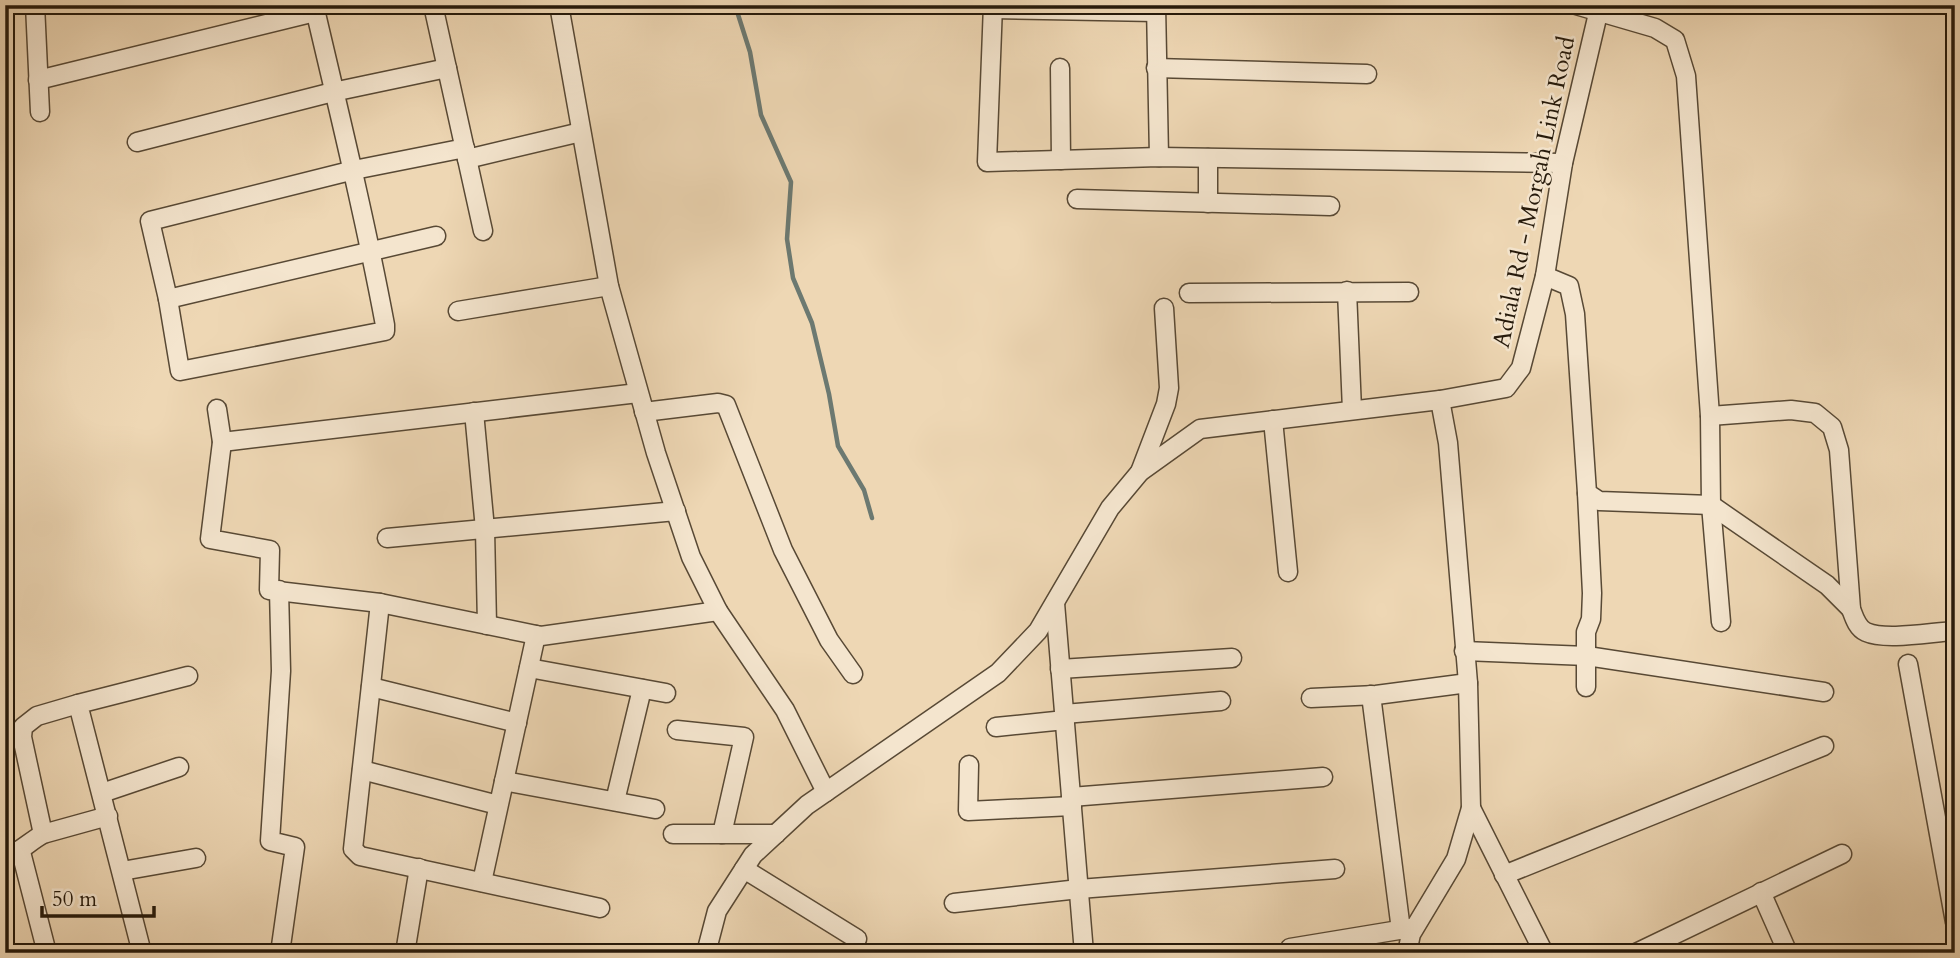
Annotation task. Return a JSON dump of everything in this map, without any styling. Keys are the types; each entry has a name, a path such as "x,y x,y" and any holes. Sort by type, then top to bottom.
{"street":[{"path":"35,5 40,111"},
{"path":"433,5 483,231"},
{"path":"559,5 608,286 638,393 691,557 718,611 785,710 826,792"},
{"path":"1576,5 1599,9 1655,28 1675,40 1686,76 1710,416 1711,505 1721,622"},
{"path":"1159,157 1156,9 993,7 987,162 1159,157 1563,163"},
{"path":"38,80 315,9 354,170 385,331 180,371 168,299 150,221 354,170 581,132"},
{"name":"Adiala Rd - Morgah Link Road","path":"708,952 717,911 753,855 807,805 998,673 1038,631 1110,508 1140,472 1200,429 1440,400 1506,388 1521,368 1545,276 1563,163 1599,9"},
{"path":"137,142 333,92 447,68"},
{"path":"1060,68 1061,160"},
{"path":"1156,68 1367,74"},
{"path":"1208,158 1208,203"},
{"path":"1077,199 1330,206"},
{"path":"168,299 436,236"},
{"path":"1545,276 1569,286 1575,314 1592,593 1591,619 1586,632 1587,687"},
{"path":"458,311 608,286"},
{"path":"1347,291 1352,410"},
{"path":"1188,293 1409,292"},
{"path":"1140,472 1166,404 1169,388 1164,307"},
{"path":"222,442 638,393"},
{"path":"1290,953 1290,948 1408,929 1456,859 1471,808 1468,683 1448,443 1440,400"},
{"path":"644,412 718,403 726,405 783,550 829,640 853,674"},
{"path":"217,409 222,442 210,539 270,550 269,590 380,603 541,636 718,611"},
{"path":"1710,416 1791,410 1815,413 1832,427 1839,450 1851,609 1857,624 1865,632 1886,636 1955,631"},
{"path":"474,412 485,529 487,625"},
{"path":"1273,420 1288,572"},
{"path":"1587,493 1599,501 1711,505 1827,585 1851,609"},
{"path":"387,538 676,511"},
{"path":"279,590 281,671 271,841 295,847 280,953"},
{"path":"380,603 353,849 360,856 600,908"},
{"path":"1055,603 1084,953"},
{"path":"482,882 536,635"},
{"path":"1464,651 1587,656 1824,692"},
{"path":"1060,669 1232,658"},
{"path":"1908,664 1955,922"},
{"path":"529,668 666,693"},
{"path":"43,834 22,737 23,727 37,716 188,676"},
{"path":"1311,698 1371,695 1468,683"},
{"path":"371,687 517,723"},
{"path":"615,800 642,689"},
{"path":"1371,695 1408,929 1411,934 1407,953"},
{"path":"996,727 1064,717 1222,701"},
{"path":"78,704 142,953"},
{"path":"677,730 744,737 722,834"},
{"path":"1504,875 1824,746"},
{"path":"969,765 968,811 1323,777"},
{"path":"102,793 178,767"},
{"path":"362,769 499,806"},
{"path":"504,781 655,809"},
{"path":"1471,808 1544,953"},
{"path":"47,953 13,855 43,834 108,816"},
{"path":"673,834 776,834"},
{"path":"1636,953 1665,946 1761,892 1842,854"},
{"path":"122,872 196,858"},
{"path":"405,953 419,868"},
{"path":"744,869 857,939"},
{"path":"954,903 1079,889 1335,869"},
{"path":"1761,892 1788,953"}],"waterway":[{"path":"735,5 750,52 761,115 791,182 787,239 793,278 812,323 838,446 864,490 872,518"}]}
